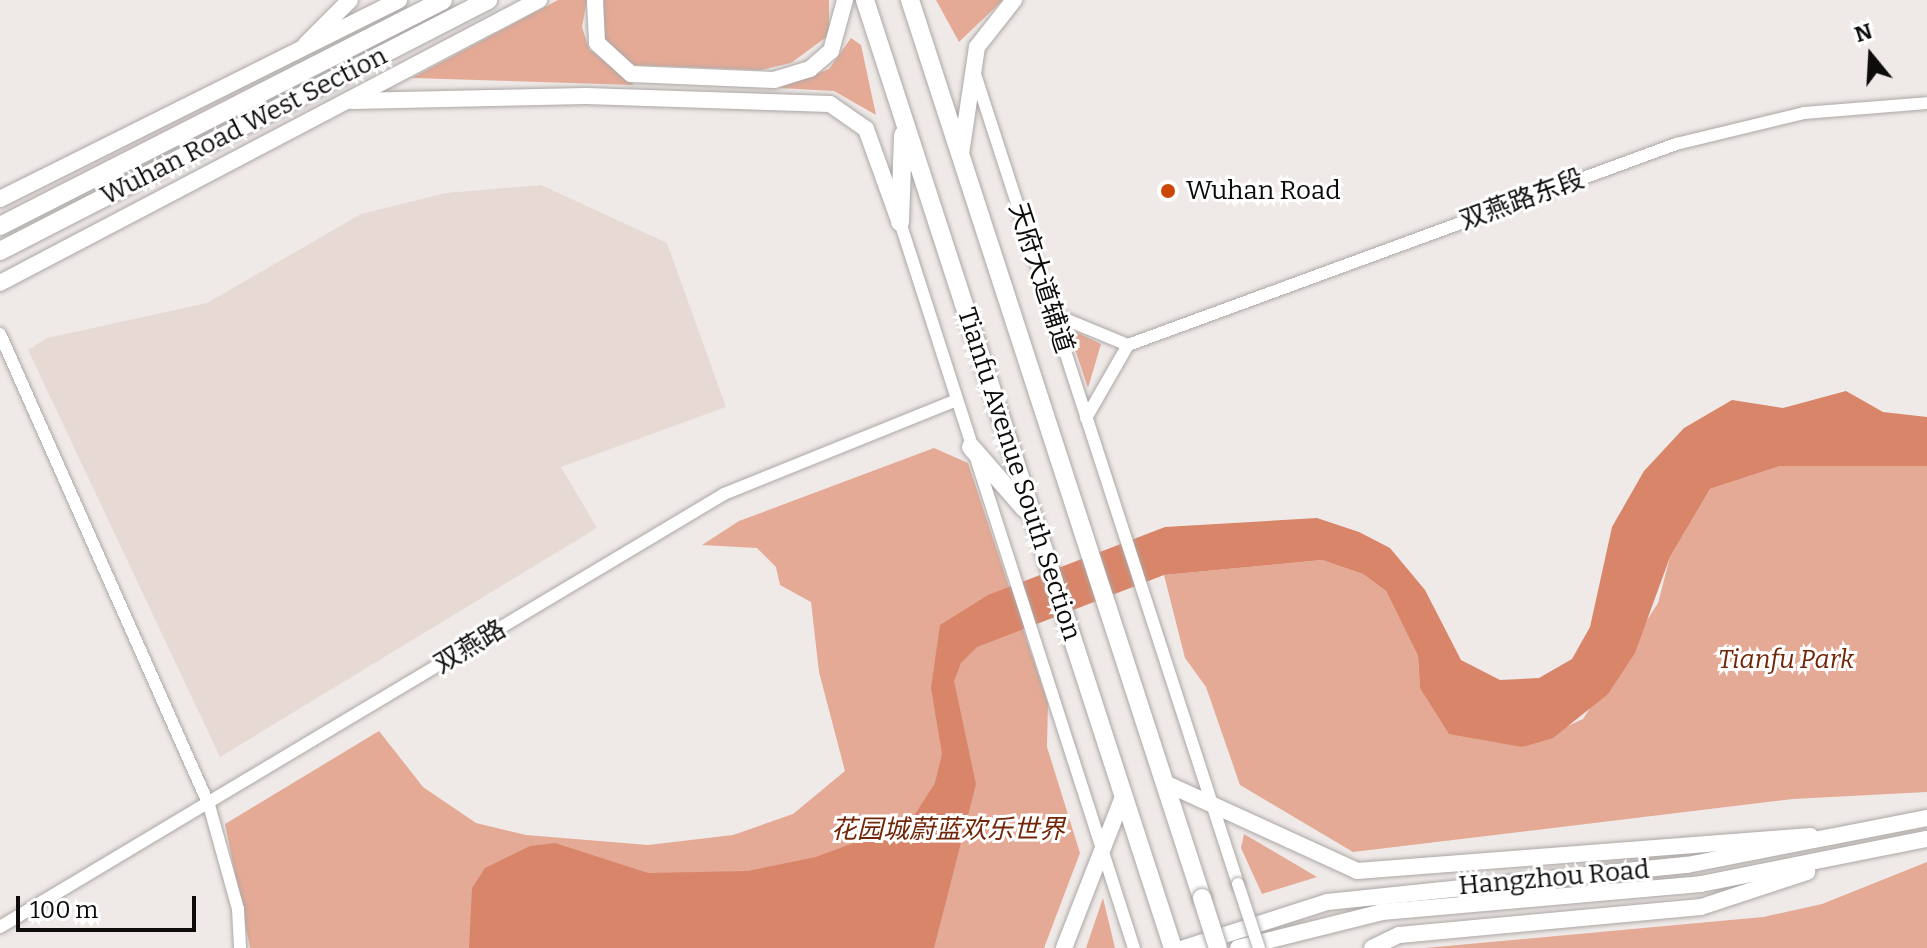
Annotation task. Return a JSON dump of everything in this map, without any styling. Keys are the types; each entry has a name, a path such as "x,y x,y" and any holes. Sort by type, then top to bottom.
{"highway":[{"name":"Wuhan Road West Section","path":"0,226 443,0"},
{"name":"Wuhan Road West Section","path":"0,251 488,0"},
{"name":"Tianfu Avenue South Section","path":"865,0 1084,671 1122,799 1173,948"},
{"name":"Tianfu Avenue South Section","path":"910,0 1218,948"},
{"path":"900,222 904,120"},
{"path":"971,447 1032,517"}],"main road":[{"path":"291,58 350,0"},
{"path":"0,199 291,58 399,0"},
{"path":"0,283 352,101 539,0"},
{"path":"595,0 597,43 631,74 774,80 810,69 831,51 845,0"},
{"path":"961,155 972,64 1014,0"},
{"path":"352,101 586,96 830,104 866,129 900,222"},
{"path":"1165,783 1357,871 1717,838 1853,836"},
{"path":"1064,948 1122,799"},
{"name":"Hangzhou Road","path":"1184,948 1327,902 1687,865 1853,836 1927,818"},
{"name":"Hangzhou Road","path":"1238,948 1382,912 1701,884 1834,860 1927,839"},
{"path":"1372,948 1399,935 1701,907 1763,891 1834,860"}],"street":[{"name":"天府大道辅道","path":"972,64 1212,805"},
{"name":"双燕路东段","path":"1128,345 1676,144 1804,113 1927,103"},
{"path":"900,222 1134,948"},
{"path":"1053,314 1128,345 1086,418"},
{"path":"0,334 209,805 238,909 240,948"},
{"name":"双燕路","path":"0,927 209,805 724,494 957,400"},
{"path":"1212,805 1259,948"}],"shaded area":[{"path":"541,185 667,243 726,407 561,467 597,528 220,757 28,350 47,338 207,303 361,214 446,193"},
{"path":"1846,391 1883,412 1927,417 1927,466 1780,466 1710,489 1670,557 1635,653 1608,694 1553,738 1522,747 1449,734 1420,688 1418,656 1386,591 1363,574 1322,560 1164,575 977,647 961,663 954,681 976,784 934,948 469,948 472,888 485,868 530,846 555,843 648,873 748,871 816,857 910,822 935,783 942,754 931,688 940,625 988,595 1165,527 1317,518 1359,532 1390,548 1425,590 1461,660 1500,680 1539,678 1572,659 1590,627 1612,527 1644,471 1684,428 1732,400 1783,408"}],"green space":[{"path":"558,0 587,0 582,27 589,49 634,85 412,78"},
{"path":"604,0 829,0 829,35 791,63 761,70 635,65 615,54 600,30"},
{"path":"936,0 1003,0 959,42"},
{"path":"851,38 861,45 876,115 834,91 779,88 829,69"},
{"path":"1068,328 1101,344 1088,388"},
{"name":"花园城蔚蓝欢乐世界","path":"934,448 968,463 1048,704 1047,747 1080,853 1044,948 250,948 225,824 379,731 423,787 476,823 526,835 648,845 733,835 793,814 845,771 819,672 811,602 780,585 776,567 757,548 702,545 739,521"},
{"name":"Tianfu Park","path":"1866,463 1927,466 1927,792 1793,799 1353,852 1240,785 1206,687 1185,658 1164,575 1322,560 1363,574 1386,591 1418,656 1420,688 1522,747 1583,719 1658,603 1670,557 1710,489 1780,466"},
{"path":"1244,834 1317,877 1262,894 1241,848"},
{"path":"1927,862 1927,948 1425,948 1763,917 1822,904"},
{"path":"1103,898 1115,948 1086,948"}],"place":[{"name":"Wuhan Road","path":"1168,191"}]}
